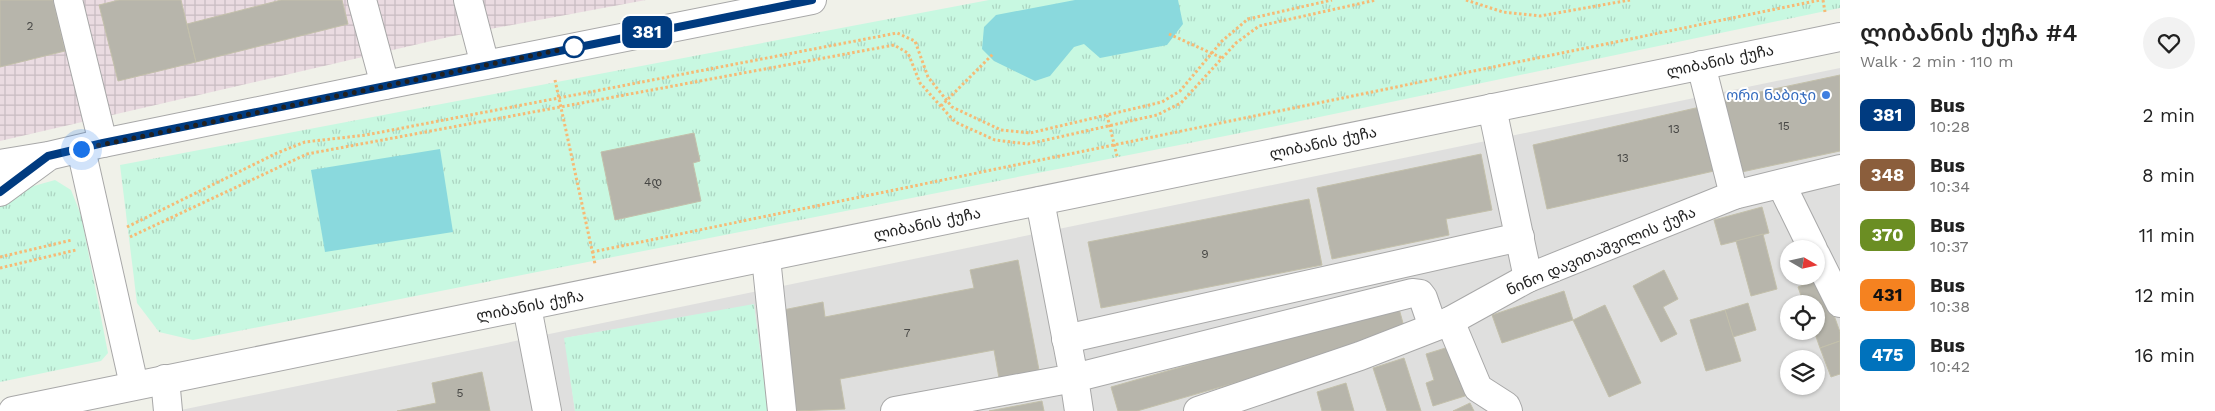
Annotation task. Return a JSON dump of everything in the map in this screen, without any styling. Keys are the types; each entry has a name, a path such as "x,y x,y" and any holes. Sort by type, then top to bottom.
{"street":[{"path":"68,0 92,146 103,246 134,385"},
{"path":"362,0 385,85"},
{"path":"468,0 485,65"},
{"path":"0,164 48,156 385,85 812,0"},
{"name":"ლიბანის ქუჩა","path":"13,411 1840,37"},
{"path":"1701,65 1734,195"},
{"path":"1492,108 1528,278"},
{"path":"0,192 48,156"},
{"name":"ნინო დავითაშვილის ქუჩა","path":"1198,411 1360,356 1441,324 1528,278 1734,195 1840,169"},
{"path":"1781,184 1809,240"},
{"path":"1040,201 1079,411"},
{"path":"1066,339 1520,236"},
{"path":"766,258 782,411"},
{"path":"1825,273 1840,303"},
{"path":"895,411 1074,378 1412,293 1420,294 1424,298 1478,388 1506,406 1508,411"},
{"path":"527,307 547,411"},
{"path":"165,379 168,411"}],"path":[{"path":"127,227 277,153 305,142 366,135 897,33 915,41 928,77 952,107 1001,130 1030,133 1162,102 1180,91 1222,41 1248,19 1332,0"},
{"path":"0,268 77,250 103,246 128,237 308,154 894,45 908,53 920,82 955,122 995,140 1028,144 1157,115 1181,104 1236,43 1259,26 1376,0"},
{"path":"1466,0 1502,12 1540,16 1630,0"},
{"path":"549,52 592,252 1820,0"},
{"path":"1169,34 1222,58"},
{"path":"941,106 994,53"},
{"path":"1107,116 1124,184"},
{"path":"0,257 76,239"}],"shaded area":[{"path":"0,0 646,0 453,36 0,141"},
{"path":"1075,0 1178,0 1183,24 1167,45 1100,58 1084,44 1074,47 1050,76 1035,81 994,61 982,49 984,27 996,15"},
{"path":"1840,68 1840,411 768,411 754,305 565,338 575,411 176,411"},
{"path":"440,149 453,232 325,252 311,170"}],"green space":[{"path":"989,0 1840,0 1840,8 1286,124 193,340 159,332 137,303 120,165"},
{"path":"55,180 71,190 81,215 108,353 101,361 0,382 0,205 23,189"},
{"path":"754,304 768,411 575,411 564,338"}],"building":[{"path":"0,0 53,0 65,51 0,67"},
{"path":"119,0 181,0 196,62 118,81 99,5"},
{"path":"281,0 342,0 348,24 196,62 187,24"},
{"path":"1840,75 1840,151 1737,173 1722,100"},
{"path":"1700,107 1714,171 1547,209 1533,145"},
{"path":"694,133 700,161 693,163 701,201 615,220 601,152"},
{"path":"1481,154 1492,210 1446,219 1449,235 1332,259 1317,188"},
{"path":"1309,199 1322,265 1101,308 1088,242"},
{"path":"1762,207 1769,233 1721,245 1714,220"},
{"path":"1763,234 1777,289 1751,296 1736,241"},
{"path":"1018,260 1039,370 999,378 994,350 840,379 845,409 797,411 778,311 823,302 825,317 974,288 970,270"},
{"path":"1664,270 1678,299 1663,307 1677,334 1661,342 1633,286"},
{"path":"1804,285 1823,285 1840,332 1840,341 1820,348 1817,340 1825,340 1825,295 1801,295 1798,287"},
{"path":"1564,291 1573,320 1502,343 1492,315"},
{"path":"1748,303 1756,330 1733,337 1725,310"},
{"path":"1398,305 1406,334 1137,411 1118,411 1111,387"},
{"path":"1605,305 1641,383 1609,397 1573,320"},
{"path":"1725,310 1741,361 1706,371 1690,320"},
{"path":"1840,341 1840,374 1831,377 1825,361 1825,350 1821,350 1820,348"},
{"path":"1452,346 1468,395 1433,406 1426,383 1434,380 1426,354"},
{"path":"1404,358 1421,411 1387,411 1373,368"},
{"path":"482,372 490,411 397,411 436,403 432,383"},
{"path":"1346,383 1354,411 1322,411 1317,392"},
{"path":"1042,401 1044,411 989,411"},
{"path":"1470,403 1474,411 1453,411"}],"bus line":[{"name":"381","path":"0,192 48,156 468,68 812,0"}],"place":[{"name":"ორი ნაბიჯი","path":"1826,95"}],"route":[{"path":"81,149 574,47"}]}
